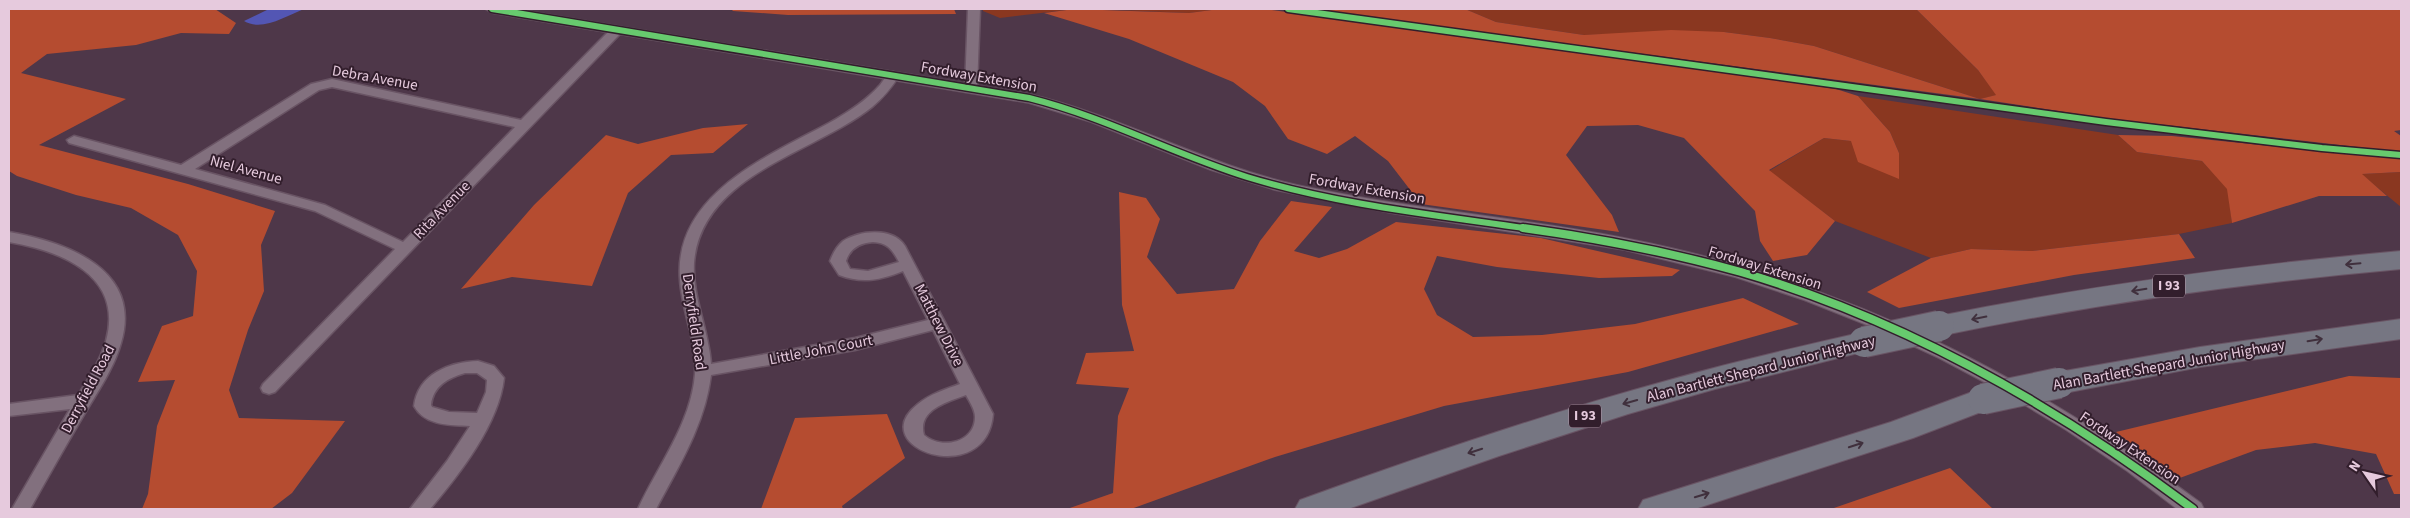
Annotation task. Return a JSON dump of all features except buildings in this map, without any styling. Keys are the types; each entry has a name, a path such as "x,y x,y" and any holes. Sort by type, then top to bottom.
{"highway":[{"name":"Alan Bartlett Shepard Junior Highway","path":"1312,509 1468,453 1617,406 1763,366 1864,342 1939,326 2151,288 2287,271 2401,260"},
{"name":"Alan Bartlett Shepard Junior Highway","path":"1655,509 1902,430 1983,399 2059,383 2200,358 2354,334 2401,329"}],"street":[{"name":"Fordway Extension","path":"492,9 614,32 1025,98 1080,112 1209,164 1291,188 1397,209 1639,247 1715,265 1792,289 1880,323 1967,364 2058,416 2113,451 2193,509"},
{"path":"971,88 974,9"},
{"name":"Rita Avenue","path":"269,388 614,32"},
{"name":"Derryfield Road","path":"647,509 691,420 700,393 703,372 685,271 687,250 695,230 708,210 742,177 767,160 842,122 863,108 880,94 892,76"},
{"name":"Debra Avenue","path":"182,170 315,87 324,84 332,83 524,125"},
{"name":"Niel Avenue","path":"74,140 320,208 404,248"},
{"name":"Derryfield Road","path":"9,236 44,244 79,258 101,275 114,295 118,320 116,334 99,373 21,509"},
{"name":"Matthew Drive","path":"907,264 970,386 985,420 982,432 978,437 964,446 949,450 933,449 920,443 916,438 913,427 921,411 932,403 970,386"},
{"name":"Little John Court","path":"703,372 855,344 938,323"},
{"path":"9,410 83,401"},
{"path":"418,509 452,469 482,420"}],"shaded area":[{"path":"9,9 215,9 236,23 229,34 181,33 136,45 47,54 21,73 126,99 39,145 188,184 275,211 261,245 264,291 248,330 229,390 239,418 345,421 292,493 271,509 142,509 148,494 157,426 175,380 138,382 162,326 193,316 197,271 178,235 131,208 76,195 17,176 9,171"},
{"path":"269,9 304,9 266,24 258,25 244,21"},
{"path":"731,9 954,9 956,14 788,15 733,11"},
{"path":"983,9 1074,9 1000,18 983,11"},
{"path":"1074,9 1189,13 1219,9 1265,9 1697,68 1836,89 1858,96 1890,132 1899,153 1899,179 1858,162 1851,141 1824,138 1769,170 1835,221 1807,255 1773,261 1760,241 1755,211 1684,138 1638,125 1587,126 1566,155 1612,215 1619,232 1421,204 1388,161 1355,136 1327,154 1288,139 1265,106 1233,82 1129,39 1044,13"},
{"path":"1095,9 1219,9 1189,13"},
{"path":"1308,9 1465,9 1496,22 1584,35 1671,30 1724,32 1770,38 1814,46 1980,99"},
{"path":"1465,9 1916,9 1978,70 1997,95 1980,99 1814,46 1770,38 1724,32 1584,35 1496,22"},
{"path":"1916,9 2401,9 2401,130 2394,131 2401,136 2401,152 2104,118 1980,99 1996,95 1978,70"},
{"path":"1858,96 2118,135 2137,152 2202,161 2228,189 2232,223 2179,234 2032,251 1971,249 1931,258 1835,221 1769,171 1824,138 1851,141 1899,153 1890,132"},
{"path":"748,124 713,153 671,155 628,193 592,286 512,277 461,289 534,205 606,135 638,144 703,128"},
{"path":"2118,135 2172,136 2401,159 2401,172 2362,174 2387,196 2319,196 2232,223 2227,189 2202,161 2137,152"},
{"path":"2401,172 2401,207 2361,174"},
{"path":"1119,192 1146,198 1160,219 1147,257 1177,294 1234,289 1260,241 1291,201 1332,207 1294,251 1319,258 1347,249 1396,222 1541,238 1680,270 1672,276 1599,278 1497,267 1437,256 1424,289 1437,315 1473,337 1542,335 1635,324 1743,298 1799,324 1628,372 1444,406 1275,457 1131,509 1067,509 1113,493 1118,416 1129,388 1076,384 1086,353 1134,351 1122,305"},
{"path":"2179,234 2195,258 2074,275 1899,308 1867,292 1931,258 1971,249 2032,251"},
{"path":"2349,376 2401,378 2401,494 2394,494 2376,454 2315,443 2256,450 2177,479 2116,432"},
{"path":"887,414 905,458 842,506 843,509 761,509 795,418"},
{"path":"1950,468 1993,509 1831,509"}],"cycle path":[{"path":"492,9 632,34 1029,98 1082,113 1201,161 1282,186 1391,208 1625,244 1741,273 1811,296 1879,322 1946,353 2011,387 2074,425 2135,465 2193,509"},
{"path":"1288,9 2106,122 2322,148 2401,155"}]}
